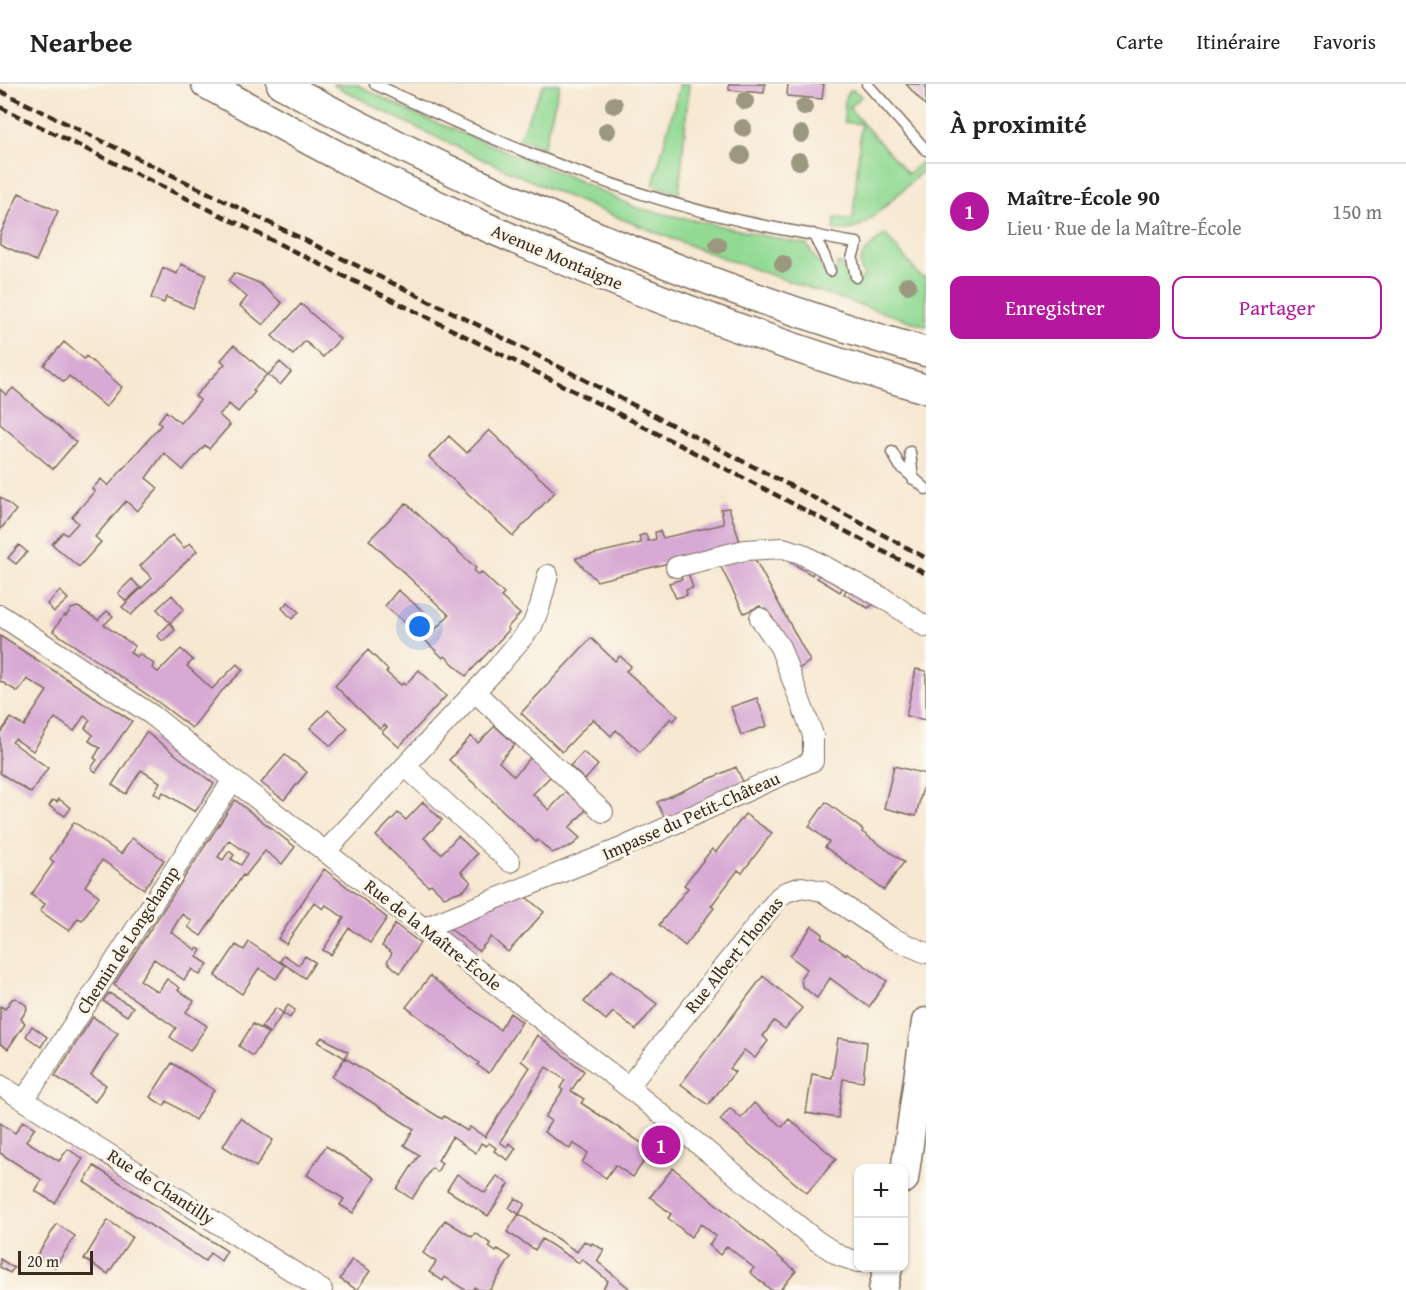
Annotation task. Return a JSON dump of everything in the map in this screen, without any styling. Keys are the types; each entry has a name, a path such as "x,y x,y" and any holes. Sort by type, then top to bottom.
{"main road":[{"name":"Avenue Montaigne","path":"206,84 316,144 454,213 580,267 722,323 814,355 926,389"},
{"name":"Avenue Montaigne","path":"281,84 410,150 540,211 762,299 926,352"},
{"path":"905,1164 926,1022"}],"street":[{"path":"676,567 745,550 783,548 800,553 885,599 926,627"},
{"path":"326,852 475,692 532,626 548,575"},
{"name":"Rue de la Maître-École","path":"0,615 152,715 628,1087 824,1246 840,1256 854,1261"},
{"name":"Impasse du Petit-Château","path":"424,928 619,849 813,761 813,735 780,646 760,618"},
{"path":"475,692 603,812"},
{"path":"405,766 510,862"},
{"name":"Chemin de Longchamp","path":"24,1100 233,780"},
{"name":"Rue Albert Thomas","path":"628,1087 779,897 786,892 802,887 822,891 892,938 926,953"},
{"name":"Rue de Chantilly","path":"0,1085 322,1290"}],"lane":[{"path":"375,84 464,126 623,187 706,212 764,226 857,243 852,258 856,277"},
{"path":"867,84 926,150"},
{"path":"813,234 830,270"},
{"path":"892,452 900,466 926,489"},
{"path":"910,452 913,479"}],"green space":[{"path":"332,84 356,84 417,115 570,177 637,208 807,245 828,274 836,272 837,263 841,264 847,275 864,278 861,259 868,249 885,234 919,275 926,278 926,326 773,276 623,220 476,156"},
{"path":"544,84 560,84 543,148 519,138"},
{"path":"680,84 689,84 679,194 653,185"},
{"path":"853,90 862,96 849,108 908,174 922,162 925,167 893,199 864,223 852,229 834,230 835,218 853,219 861,124 844,122 845,97"}],"building":[{"path":"729,84 765,84 764,93 729,90"},
{"path":"788,84 824,84 822,99 787,96"},
{"path":"906,84 926,84 926,106"},
{"path":"19,193 58,211 36,261 0,244 0,235"},
{"path":"181,264 206,275 193,308 166,297 164,303 151,298 163,268 177,274"},
{"path":"234,273 259,283 282,303 263,325 240,306 247,297 228,281"},
{"path":"301,304 340,339 323,357 305,341 293,355 272,336"},
{"path":"64,342 84,359 86,356 122,387 106,407 69,376 64,382 44,365"},
{"path":"234,345 267,374 253,391 255,392 238,412 229,404 219,415 230,425 209,449 205,445 183,470 164,453 146,478 158,488 137,511 126,501 95,537 101,542 79,567 52,544 63,532 67,535 78,523 72,517 95,491 92,489 101,479 108,486 161,425 158,422 166,411 180,423 200,400 195,396 225,364 221,360"},
{"path":"280,362 291,372 280,385 268,375"},
{"path":"13,388 76,442 53,469 0,424 0,389 6,395"},
{"path":"489,430 555,492 513,536 429,457 449,436 467,453"},
{"path":"0,497 16,510 0,530"},
{"path":"406,503 476,568 474,571 478,575 481,572 504,594 501,597 520,614 507,628 509,630 466,676 425,640 449,615 369,540"},
{"path":"729,508 741,545 597,581 576,560 576,558 641,543 639,536 646,534 648,541 656,539 655,532 660,531 663,538 724,524 721,509"},
{"path":"172,535 184,548 190,543 197,551 131,615 122,607 152,578 140,566"},
{"path":"19,545 27,552 16,564 8,558"},
{"path":"753,556 810,661 796,671 760,606 744,613 719,563"},
{"path":"793,556 815,568 812,575 790,562"},
{"path":"687,570 693,588 686,590 687,595 676,598 669,583 682,579 679,572"},
{"path":"821,572 844,585 840,592 817,578"},
{"path":"132,579 140,588 126,601 118,593"},
{"path":"848,587 875,603 868,608 844,594"},
{"path":"398,590 424,612 410,627 385,606"},
{"path":"60,591 68,599 54,612 47,604"},
{"path":"172,595 184,609 170,623 157,609"},
{"path":"288,602 299,612 292,619 282,608"},
{"path":"78,607 98,620 107,611 113,616 104,625 135,646 130,653 137,657 139,654 154,664 152,668 158,672 181,649 193,660 187,666 212,689 237,664 243,670 218,695 192,728 158,702 53,631 64,615 66,616 71,609"},
{"path":"170,623 175,630 163,641 157,636"},
{"path":"0,636 132,721 96,772 91,768 97,760 94,758 100,748 89,741 93,735 85,728 90,720 84,716 74,731 55,718 33,751 15,739 12,742 48,768 31,793 0,773 0,733 11,718 24,726 47,691 27,679 18,692 0,681"},
{"path":"591,638 615,661 620,656 631,666 626,671 678,716 673,721 671,718 640,752 616,730 611,736 593,719 562,752 521,713"},
{"path":"368,650 388,670 386,672 401,685 403,683 405,685 419,670 446,696 399,747 382,732 387,727 384,725 380,729 335,686"},
{"path":"916,669 926,671 926,720 906,716"},
{"path":"757,698 767,726 741,735 731,707"},
{"path":"328,710 348,728 331,746 310,728"},
{"path":"495,726 515,744 499,762 514,776 531,757 551,776 533,794 549,810 567,791 587,809 569,828 580,838 573,845 552,853 538,840 536,842 449,760 471,736 478,743"},
{"path":"146,732 214,784 195,812 163,792 160,797 154,793 160,782 141,770 126,794 112,785"},
{"path":"583,752 598,765 585,780 570,766"},
{"path":"285,755 307,772 284,800 261,783"},
{"path":"894,766 926,774 916,816 884,808"},
{"path":"736,767 744,784 665,819 657,802"},
{"path":"59,799 71,808 65,816 49,806 53,800 57,802"},
{"path":"235,800 295,847 282,864 265,851 245,876 243,875 201,936 188,927 192,921 182,914 171,932 196,950 197,948 201,950 197,957 208,964 200,975 192,969 184,980 154,959 140,980 158,992 167,979 194,1001 186,1012 207,1026 190,1051 170,1037 176,1028 114,985","holes":["229,840 248,854 241,865 231,859 234,855 229,851 223,860 218,857"]},
{"path":"423,802 442,820 424,838 441,854 458,836 477,854 461,872 471,882 464,890 444,897 431,884 428,886 376,836 398,813 406,820"},
{"path":"826,802 863,830 862,832 904,862 884,890 825,847 829,842 809,826"},
{"path":"745,814 772,833 742,873 738,870 711,906 714,908 685,946 659,925 688,888 684,885 712,849 716,852"},
{"path":"74,822 121,854 132,838 164,860 144,889 102,860 85,886 99,896 82,920 78,918 69,931 40,911 45,904 31,895 54,862 50,859"},
{"path":"324,869 387,918 370,943 349,928 331,955 323,950 344,918 326,905 323,909 314,902 286,944 278,939"},
{"path":"521,893 544,912 508,952 491,937 479,951 444,924"},
{"path":"395,924 420,943 400,973 387,962 392,953 382,946"},
{"path":"812,926 823,934 821,937 887,981 869,1007 830,978 817,998 802,986 801,977 807,969 790,956"},
{"path":"249,942 285,966 276,979 259,968 242,994 215,976 236,945 244,950"},
{"path":"284,955 299,965 305,956 315,962 305,978 280,961"},
{"path":"612,970 657,1004 636,1030 613,1012 606,1020 584,1002"},
{"path":"430,976 500,1030 510,1013 522,1022 489,1073 406,1007"},
{"path":"763,976 802,1008 785,1029 774,1021 763,1036 768,1041 755,1058 744,1050 730,1069 735,1072 708,1105 681,1084"},
{"path":"109,993 133,1007 127,1016 103,1001"},
{"path":"16,998 26,1005 27,1009 21,1019 25,1023 8,1049 0,1044 0,1006 5,1009 12,999"},
{"path":"288,1005 295,1010 290,1018 283,1013"},
{"path":"276,1008 283,1013 270,1033 261,1027"},
{"path":"93,1017 118,1033 91,1075 106,1085 95,1102 55,1076"},
{"path":"253,1024 268,1033 253,1056 239,1046"},
{"path":"32,1026 47,1037 41,1047 26,1036"},
{"path":"537,1035 584,1071 571,1091 584,1099 581,1103 652,1150 662,1133 671,1140 659,1159 649,1154 633,1177 615,1165 606,1178 582,1162 588,1153 573,1143 570,1149 544,1132 551,1121 545,1117 563,1090 560,1088 565,1080 546,1067 500,1142 507,1147 509,1143 516,1148 508,1160 494,1151 496,1148 489,1143 486,1146 481,1143 476,1153 452,1137 438,1160 442,1163 437,1172 432,1168 412,1199 397,1189 419,1155 404,1145 414,1129 332,1077 345,1058 442,1119 444,1116 467,1131 470,1127 485,1137 530,1067 521,1061"},
{"path":"322,1037 348,1052 345,1058 318,1042"},
{"path":"838,1038 867,1042 863,1082 843,1079 838,1118 806,1113 812,1074 832,1078"},
{"path":"172,1063 214,1090 195,1120 167,1101 164,1106 150,1097"},
{"path":"754,1103 782,1127 789,1119 836,1159 807,1193 720,1120 730,1108 741,1118"},
{"path":"240,1118 273,1140 256,1167 223,1146"},
{"path":"23,1121 35,1128 26,1141 59,1161 68,1149 83,1159 55,1203 35,1191 42,1180 0,1153 0,1123 15,1133"},
{"path":"326,1146 375,1178 353,1213 340,1205 344,1199 307,1175"},
{"path":"94,1166 227,1251 221,1261 210,1253 205,1261 84,1182"},
{"path":"673,1168 796,1271 780,1290 771,1290 750,1272 754,1268 727,1246 720,1255 709,1245 716,1236 701,1224 691,1237 668,1218 671,1214 650,1197"},
{"path":"457,1174 485,1193 497,1176 509,1184 488,1216 447,1190"},
{"path":"515,1198 525,1204 519,1214 509,1208"},
{"path":"519,1214 577,1252 584,1241 604,1250 597,1261 631,1290 602,1290 608,1281 582,1259 579,1263 542,1239 535,1250 507,1232"},
{"path":"108,1220 132,1237 108,1274 84,1259"},
{"path":"445,1220 472,1237 475,1233 491,1244 489,1247 496,1252 498,1249 511,1257 490,1290 479,1290 474,1287 473,1290 465,1290 445,1277 443,1281 429,1272 436,1262 423,1253"},
{"path":"57,1224 75,1236 55,1267 37,1255"},
{"path":"0,1259 14,1268 10,1273 0,1267"},
{"path":"352,1259 370,1271 357,1290 340,1279"}],"railway":[{"path":"0,91 472,322 926,558"},
{"path":"0,107 581,395 926,574"}],"place":[{"name":"Maître-École 90","path":"661,1145"}]}
